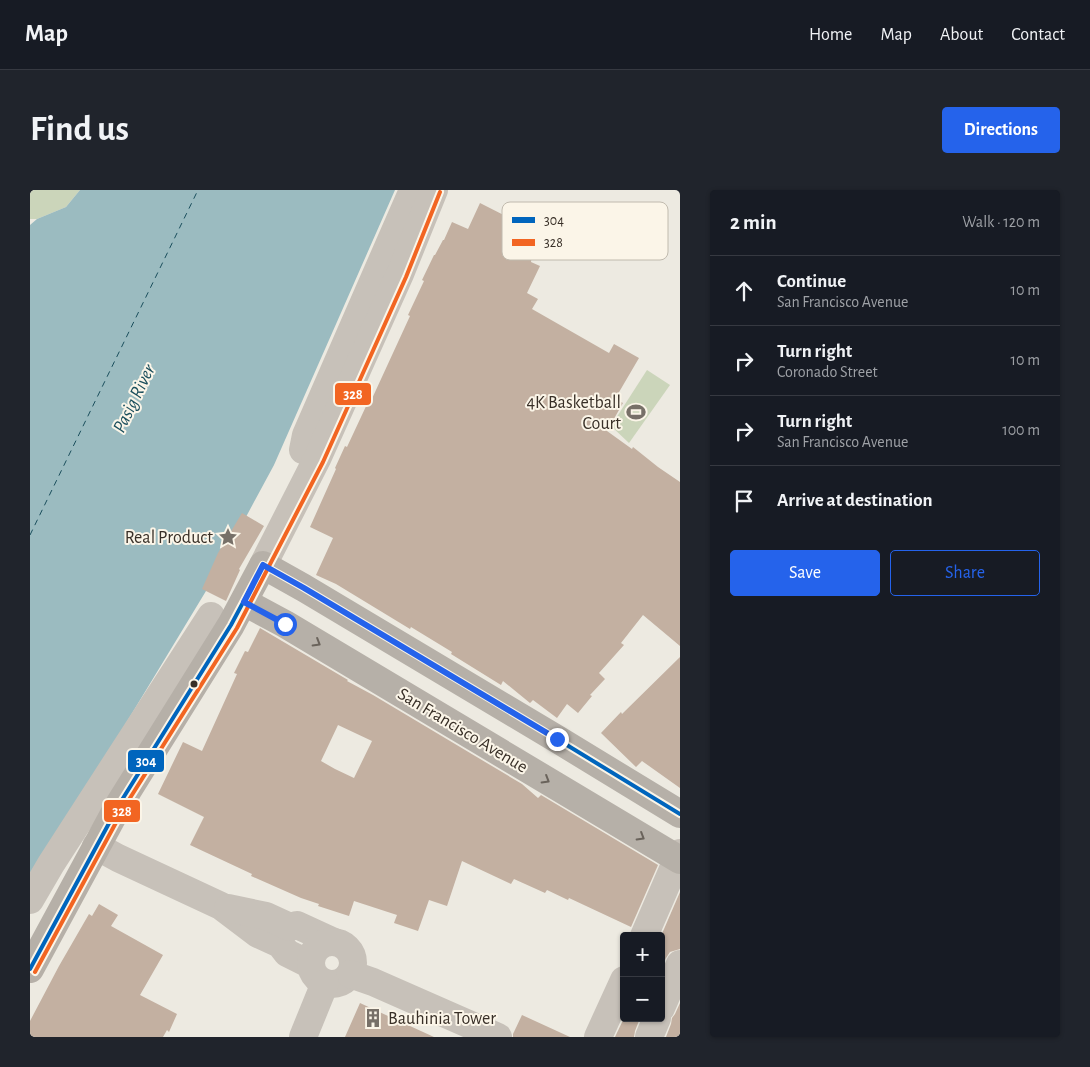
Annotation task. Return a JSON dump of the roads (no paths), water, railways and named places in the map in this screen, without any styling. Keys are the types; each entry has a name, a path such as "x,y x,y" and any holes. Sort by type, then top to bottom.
{"main road":[{"path":"30,969 120,803 231,625 263,565 680,814"},
{"name":"San Francisco Avenue","path":"244,602 285,624 679,857"}],"street":[{"path":"303,450 306,435 413,190"},
{"path":"263,565 317,459 400,274 434,190"},
{"path":"30,900 51,864 211,616"},
{"path":"96,846 221,906 258,934 280,944 287,953 329,974 373,982 498,1037"},
{"path":"646,932 679,857"},
{"path":"221,906 266,916 290,927 297,925 342,944 348,949 352,956 353,965 329,974 303,1037"},
{"path":"329,974 311,958 319,946 326,942 334,942"},
{"path":"665,999 680,964"},
{"path":"598,1037 620,989"},
{"path":"649,1037 655,1022"}],"water":[{"name":"Pasig River","path":"80,190 395,190 274,465 206,591 30,882 30,225 37,219 66,207"}],"place":[{"name":"4K Basketball Court","path":"636,412"},
{"name":"Real Product","path":"228,537"},
{"name":"Bauhinia Tower","path":"373,1018"}]}
